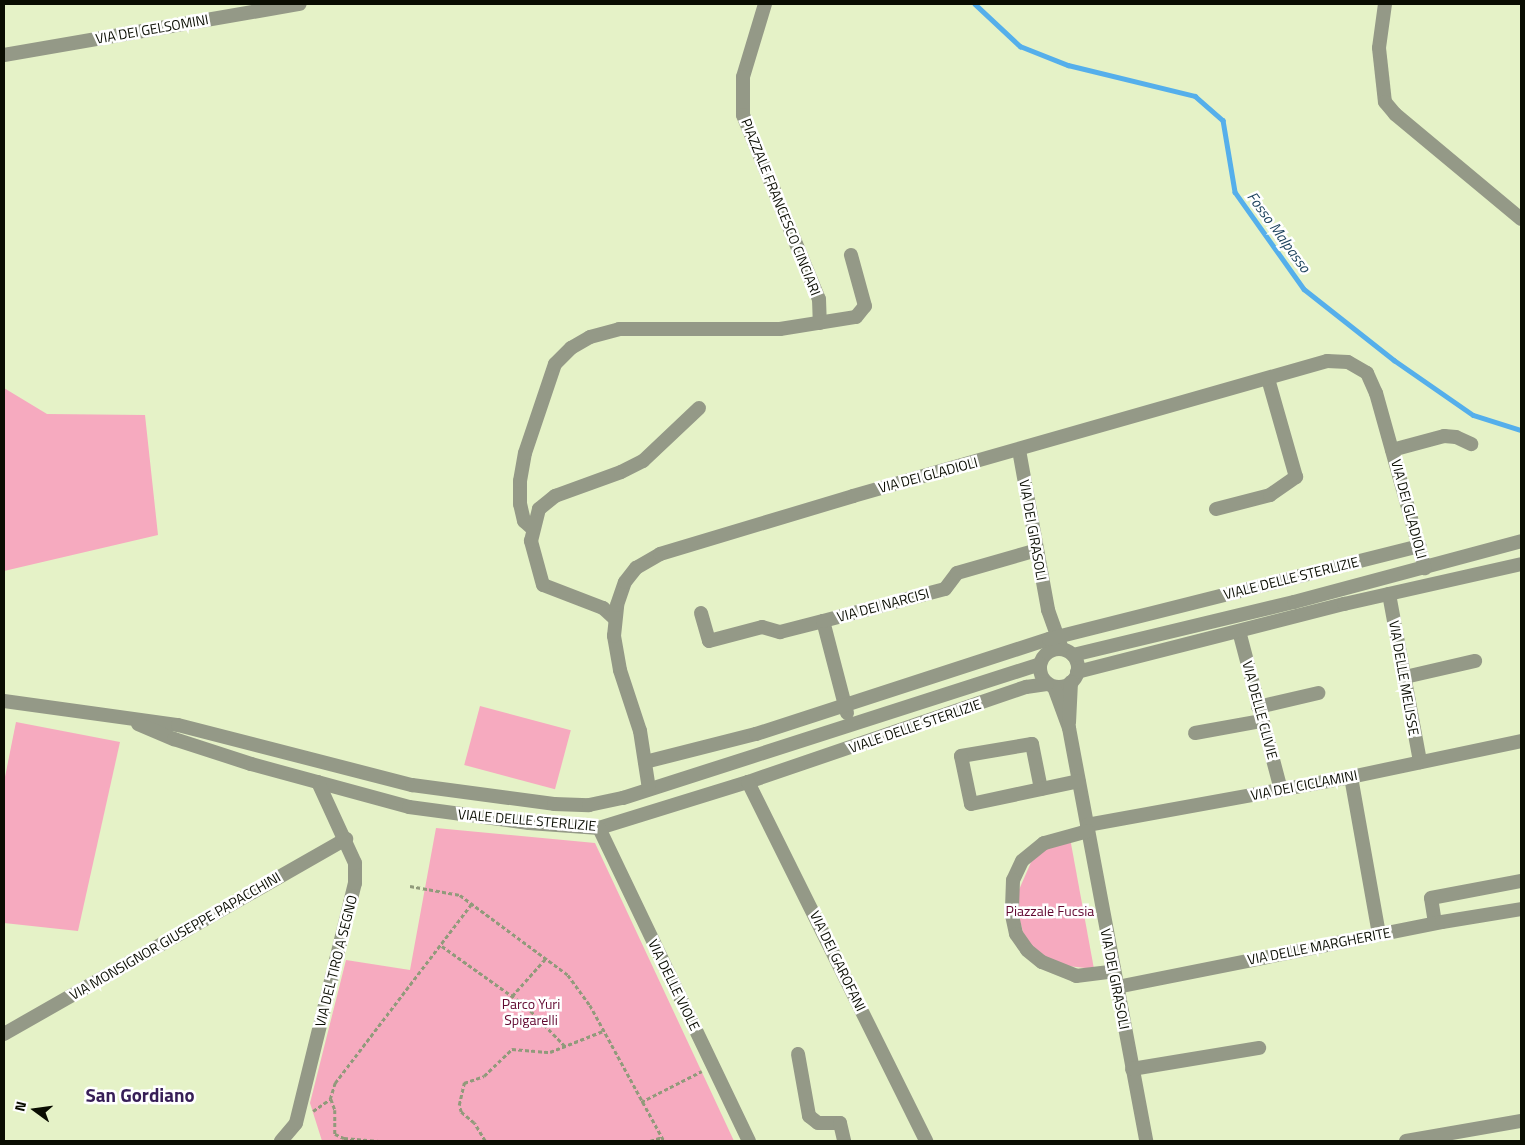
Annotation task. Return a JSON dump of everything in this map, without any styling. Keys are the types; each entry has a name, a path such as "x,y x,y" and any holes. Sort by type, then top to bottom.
{"street":[{"name":"VIA DEI GELSOMINI","path":"4,55 300,4"},
{"name":"PIAZZALE FRANCESCO CINCIARI","path":"766,4 743,77 743,115 818,299 820,323"},
{"path":"1385,4 1379,48 1385,102 1521,219"},
{"path":"533,529 524,521 520,504 520,482 525,453 555,364 571,348 590,337 619,329 780,329 842,321 862,314 865,306 851,255"},
{"name":"VIA DEI GLADIOLI","path":"649,789 640,731 620,670 614,636 615,619 625,582 636,568 660,554 1268,378 1327,362 1348,362 1367,373 1392,450 1425,568"},
{"path":"1216,509 1270,495 1296,477 1268,378"},
{"path":"615,619 603,608 543,584 531,541 539,509 555,496 622,472 643,461 699,408"},
{"name":"VIA DEI GLADIOLI","path":"1392,450 1444,436 1456,436 1471,444"},
{"name":"VIA DEI GIRASOLI","path":"1019,450 1055,649 1074,677 1069,728"},
{"name":"VIALE DELLE STERLIZIE","path":"4,701 178,725 412,785 464,794 590,805 649,789 850,723 1055,649 1425,568 1521,541"},
{"name":"VIALE DELLE STERLIZIE","path":"645,762 756,734 845,705 1055,649 1419,546"},
{"name":"VIA DEI NARCISI","path":"850,723 823,621 945,589 957,573 1037,550"},
{"path":"1074,677 1239,631 1388,594 1521,564"},
{"name":"VIA DELLE MELISSE","path":"1388,594 1420,762"},
{"path":"701,613 709,640 762,627 780,632 823,621"},
{"name":"VIA DELLE CLIVIE","path":"1239,631 1281,790"},
{"name":"VIA DEI GIRASOLI","path":"1055,649 1042,678 1051,685 1069,728 1146,1141"},
{"path":"1405,677 1474,661"},
{"name":"VIALE DELLE STERLIZIE","path":"118,716 174,739 318,782 417,808 529,823 599,828 748,782 1026,687 1051,685 1074,677"},
{"path":"1258,706 1318,693"},
{"path":"1195,733 1262,721"},
{"name":"VIA DEI CICLAMINI","path":"1087,828 1351,777 1521,741"},
{"path":"1041,789 1032,744 962,756 971,804 1079,782"},
{"path":"1351,777 1379,934"},
{"name":"VIA DEL TIRO A SEGNO","path":"281,1141 296,1123 355,883 355,862 318,782"},
{"name":"VIA DEI GAROFANI","path":"748,782 926,1141"},
{"name":"VIA DELLE VIOLE","path":"599,828 749,1141"},
{"path":"1087,828 1044,843 1022,861 1013,880 1012,915 1016,934 1027,950 1042,962 1076,976 1114,971"},
{"name":"VIA MONSIGNOR GIUSEPPE PAPACCHINI","path":"4,1034 346,839"},
{"path":"1436,923 1431,898 1521,881"},
{"name":"VIA DELLE MARGHERITE","path":"1117,987 1379,934 1521,909"},
{"path":"1132,1069 1259,1048"},
{"path":"798,1054 810,1116 818,1123 840,1123 844,1141"},
{"path":"1406,1141 1521,1122"}],"path":[{"path":"410,886 460,895 568,975 590,1004 641,1102 664,1141"},
{"path":"296,1123 330,1099 335,1083 442,946 472,903"},
{"path":"442,946 512,996 566,1047"},
{"path":"512,996 546,957"},
{"path":"485,1141 474,1123 461,1112 459,1105 464,1083 489,1073 512,1049 538,1053 566,1047 603,1031"},
{"path":"641,1102 713,1066"},
{"path":"330,1099 335,1110 335,1134 344,1138 379,1141"},
{"path":"650,1141 662,1137"},
{"path":"456,1141 463,1141"}],"green space":[{"path":"4,388 47,414 145,415 158,535 4,571"},
{"path":"480,706 571,730 555,789 464,765"},
{"path":"16,722 120,742 78,931 4,923 4,782"},
{"name":"Parco Yuri Spigarelli","path":"436,828 595,843 734,1141 322,1141 310,1103 346,960 410,970"},
{"name":"Piazzale Fucsia","path":"1070,838 1094,969 1059,965 1041,956 1024,936 1017,909 1018,892 1032,860 1046,848"}],"waterway":[{"name":"Fosso Malpasso","path":"975,4 1020,46 1068,65 1195,96 1223,120 1235,192 1304,289 1394,360 1473,415 1521,430"}],"district":[{"name":"San Gordiano","path":"140,1095"}]}
